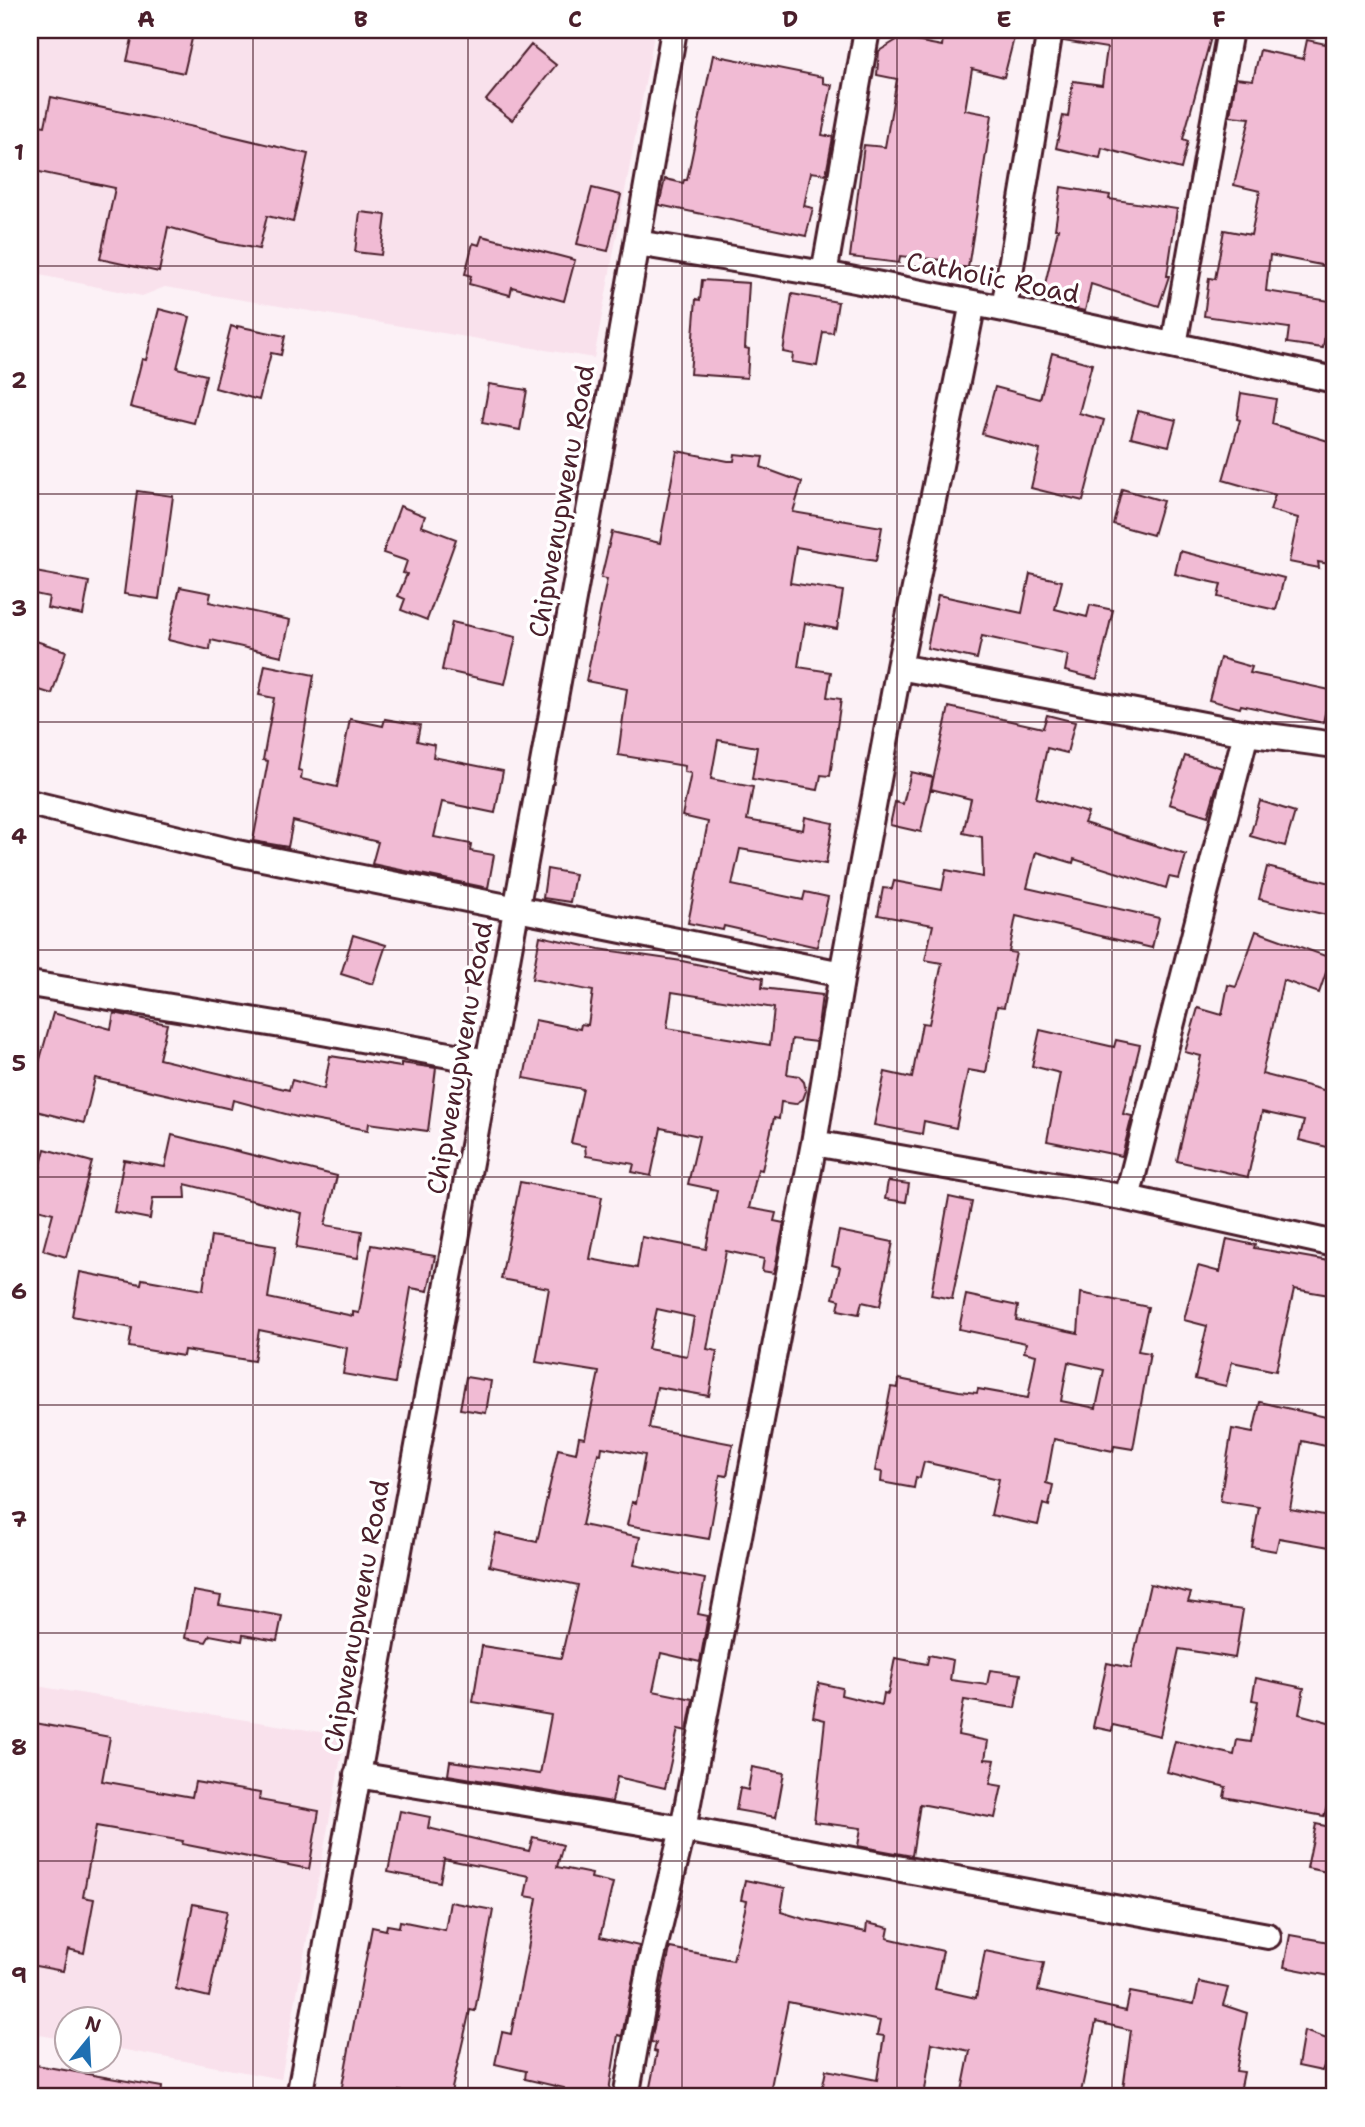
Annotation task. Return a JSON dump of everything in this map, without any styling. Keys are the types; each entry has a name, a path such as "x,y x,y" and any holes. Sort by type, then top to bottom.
{"street":[{"name":"Chipwenupwenu Road","path":"299,2097 517,909 674,30"},
{"path":"824,274 867,30"},
{"path":"1004,309 1050,30"},
{"path":"1174,345 1230,30"},
{"name":"Catholic Road","path":"637,243 824,274 1004,309 1335,380"},
{"path":"626,2097 650,1965 683,1829 814,1143 842,974 899,667 973,303"},
{"path":"899,667 1245,733 1335,745"},
{"path":"1127,1198 1245,733"},
{"path":"30,803 237,853 842,974"},
{"path":"30,984 488,1062"},
{"path":"814,1143 1127,1198 1335,1244"},
{"path":"357,1775 683,1829 1268,1936"}],"shaded area":[{"path":"30,30 655,30 594,358 165,287 142,296 30,273"},
{"path":"30,1685 345,1736 281,2079 122,2049 122,2004 52,2004 52,2037 30,2033"}],"building":[{"path":"134,30 194,30 184,73 127,61"},
{"path":"944,30 1016,30 1004,77 972,69 965,110 992,115 968,268 942,264 942,260 900,256 899,263 850,257 864,145 885,147 897,79 877,75 879,51 900,38 942,46"},
{"path":"1065,30 1213,30 1183,139 1188,141 1181,169 1102,148 1100,158 1056,148 1063,116 1068,117 1073,81 1102,85 1107,48 1063,41"},
{"path":"1307,40 1335,46 1335,247 1331,267 1270,255 1266,291 1330,301 1323,348 1287,343 1289,328 1204,316 1209,278 1215,279 1224,230 1251,235 1260,191 1234,185 1250,118 1230,116 1236,78 1253,80 1260,50 1303,59"},
{"path":"531,45 556,65 512,120 486,100"},
{"path":"713,55 823,77 823,83 832,85 822,135 833,137 826,174 811,172 804,206 813,208 806,236 659,205 665,179 683,183 687,180"},
{"path":"51,97 308,154 293,222 267,216 259,249 221,242 168,227 159,272 100,259 115,188 30,170 30,124 45,126"},
{"path":"1061,187 1110,195 1109,199 1177,209 1169,276 1159,306 1091,284 1085,311 1041,301 1058,229 1055,229"},
{"path":"592,188 621,195 608,251 577,244"},
{"path":"360,212 386,215 381,255 355,252"},
{"path":"482,236 575,260 564,301 512,287 510,295 469,284 471,276 465,274 473,243 479,245"},
{"path":"702,280 749,283 745,348 749,349 747,378 690,374 696,299 700,300"},
{"path":"792,294 838,302 833,333 823,332 817,366 792,362 793,354 783,352"},
{"path":"159,309 190,317 177,368 206,375 194,423 130,407 142,359 146,360"},
{"path":"231,326 285,336 281,355 271,353 259,400 215,388"},
{"path":"1052,353 1092,364 1079,413 1104,420 1083,501 1031,488 1040,450 982,434 995,387 1040,399"},
{"path":"489,384 527,390 520,430 482,423"},
{"path":"1241,393 1276,399 1272,424 1335,443 1335,565 1318,562 1319,568 1289,562 1298,518 1270,510 1275,495 1223,480 1240,420 1237,419"},
{"path":"1138,411 1176,420 1169,446 1131,437"},
{"path":"677,451 728,461 734,461 735,454 763,457 761,467 802,482 793,512 882,527 876,561 796,547 790,583 843,591 837,629 805,623 798,667 831,672 827,697 841,699 830,776 821,775 818,790 752,779 757,747 718,740 711,779 753,787 747,820 803,830 805,817 833,823 826,864 740,849 732,885 803,900 805,892 828,897 817,947 724,926 723,930 688,923 708,822 682,816 691,773 684,772 685,766 618,755 627,689 586,681 607,579 601,578 612,532 660,543"},
{"path":"1122,489 1163,501 1153,535 1113,524"},
{"path":"137,491 173,496 159,599 124,594"},
{"path":"400,506 425,516 421,526 456,539 427,620 401,610 405,599 398,596 407,574 403,573 407,561 383,553"},
{"path":"1180,551 1284,578 1276,610 1218,597 1221,584 1175,574"},
{"path":"30,571 89,582 83,615 47,608 49,597 30,593"},
{"path":"1030,574 1062,581 1055,609 1087,617 1090,605 1113,610 1097,679 1065,671 1068,655 982,636 977,659 927,648 938,595 1022,613"},
{"path":"180,587 211,593 209,602 290,620 282,656 211,640 210,650 168,640"},
{"path":"452,622 516,637 505,684 442,670"},
{"path":"30,639 66,651 52,694 30,687"},
{"path":"1220,658 1252,667 1250,673 1330,690 1323,723 1209,700"},
{"path":"265,665 314,675 298,770 302,771 301,779 337,787 350,719 383,726 385,719 420,725 417,741 435,745 433,757 503,771 495,813 442,802 434,837 471,844 470,851 494,855 488,888 372,864 378,842 293,821 288,847 253,841 268,761 263,760 274,698 259,695"},
{"path":"949,707 1043,728 1047,715 1075,722 1067,753 1047,748 1036,798 1088,813 1084,823 1186,855 1179,879 1169,877 1166,888 1074,859 1073,863 1036,852 1027,888 1159,918 1152,948 1016,916 1009,952 1016,953 1004,1007 997,1006 986,1073 968,1070 956,1128 924,1121 922,1134 874,1125 885,1072 912,1078 922,1023 929,1024 942,963 925,960 933,925 878,915 883,888 892,889 894,881 942,890 946,870 983,877 982,837 963,833 971,799 931,789"},
{"path":"1185,756 1222,768 1208,816 1169,804"},
{"path":"911,772 933,777 921,832 890,825 895,802 903,804"},
{"path":"1260,801 1295,812 1285,846 1250,836"},
{"path":"1267,867 1335,884 1335,917 1259,899"},
{"path":"547,869 575,874 570,902 543,898"},
{"path":"1256,931 1331,958 1319,993 1283,980 1262,1074 1335,1093 1335,1149 1299,1140 1304,1121 1262,1112 1248,1177 1177,1161 1201,1056 1185,1052 1198,1008 1222,1015 1228,985 1236,987"},
{"path":"353,935 386,945 373,984 341,974"},
{"path":"540,936 763,978 762,988 822,995 816,1042 792,1039 787,1074 799,1076 806,1091 803,1099 795,1104 781,1102 779,1119 774,1118 762,1170 758,1169 749,1208 776,1213 774,1221 784,1223 774,1273 762,1271 764,1259 726,1251 707,1349 717,1351 709,1396 657,1387 649,1428 733,1444 727,1476 720,1475 709,1539 627,1525 632,1502 636,1503 645,1455 602,1447 601,1454 598,1453 582,1525 640,1537 634,1565 705,1579 698,1614 708,1616 700,1662 661,1653 653,1691 693,1699 687,1731 678,1729 665,1788 617,1777 612,1802 448,1775 450,1761 540,1774 551,1715 473,1702 482,1646 561,1658 578,1585 489,1566 496,1533 537,1542 558,1449 576,1453 579,1437 585,1438 599,1372 536,1362 549,1288 501,1279 520,1182 602,1197 590,1259 637,1268 642,1237 706,1249 717,1190 688,1184 699,1136 661,1128 651,1176 632,1172 634,1164 586,1156 585,1146 571,1143 583,1089 524,1078 535,1020 580,1029 581,1024 588,1025 593,991 532,979","holes":["672,992 774,1008 770,1045 667,1028","657,1309 694,1317 687,1356 648,1349"]},
{"path":"53,1013 111,1029 114,1013 167,1024 159,1059 289,1090 292,1080 324,1089 330,1056 401,1067 401,1063 436,1068 428,1131 369,1123 368,1130 297,1117 233,1100 231,1109 95,1078 84,1123 36,1111 30,1107 30,1068 37,1070"},
{"path":"1040,1030 1114,1047 1116,1040 1140,1045 1123,1114 1132,1116 1122,1156 1047,1141 1060,1073 1032,1066"},
{"path":"172,1135 337,1176 325,1225 362,1231 358,1258 296,1248 302,1213 185,1184 186,1198 153,1198 150,1219 114,1212 124,1160 165,1167"},
{"path":"45,1149 92,1162 66,1257 43,1250 53,1213 30,1207"},
{"path":"888,1181 909,1184 906,1202 885,1199"},
{"path":"949,1197 972,1202 952,1299 931,1295"},
{"path":"839,1231 893,1242 880,1306 862,1302 859,1314 838,1310 840,1300 833,1298 840,1267 832,1265"},
{"path":"211,1236 276,1246 268,1298 353,1316 353,1312 359,1313 371,1245 435,1256 428,1291 411,1288 395,1383 343,1374 347,1348 259,1330 254,1361 184,1350 183,1356 129,1347 132,1328 72,1316 80,1272 141,1284 142,1279 203,1290"},
{"path":"1227,1239 1255,1245 1254,1248 1335,1262 1335,1296 1294,1289 1276,1371 1232,1362 1226,1386 1195,1379 1207,1326 1184,1320 1198,1266 1220,1272"},
{"path":"1081,1293 1148,1307 1138,1351 1150,1353 1133,1449 1114,1446 1113,1451 1054,1439 1046,1483 1053,1485 1049,1506 1043,1504 1038,1525 991,1515 999,1479 924,1462 914,1488 881,1482 882,1472 875,1471 891,1387 898,1388 899,1379 959,1391 977,1393 978,1389 1028,1398 1036,1355 1024,1352 1026,1343 959,1329 966,1295 1018,1306 1016,1320 1078,1333","holes":["1068,1362 1104,1370 1096,1408 1061,1401"]},
{"path":"466,1377 491,1381 486,1413 460,1409"},
{"path":"1260,1402 1335,1419 1335,1448 1302,1441 1290,1509 1335,1517 1335,1548 1279,1538 1276,1551 1252,1547 1259,1507 1220,1501 1232,1429 1253,1433"},
{"path":"1150,1584 1191,1593 1188,1602 1243,1610 1235,1658 1179,1649 1160,1736 1113,1725 1112,1731 1093,1727 1107,1663 1131,1668"},
{"path":"193,1591 221,1596 219,1605 282,1616 277,1641 243,1635 242,1641 210,1635 206,1642 185,1638"},
{"path":"929,1655 953,1660 950,1680 987,1685 990,1670 1021,1674 1015,1708 964,1700 958,1735 988,1741 985,1759 995,1760 990,1784 1002,1786 995,1818 920,1804 912,1856 858,1846 861,1828 814,1822 825,1720 813,1717 819,1683 842,1688 841,1695 882,1705 884,1693 888,1694 895,1658 927,1664"},
{"path":"1256,1678 1304,1688 1299,1714 1332,1723 1329,1738 1335,1739 1335,1781 1324,1816 1224,1797 1226,1787 1167,1772 1175,1741 1234,1755 1237,1740 1251,1742 1258,1701 1252,1700"},
{"path":"30,1722 110,1737 102,1781 192,1797 195,1782 260,1793 259,1800 319,1811 309,1869 182,1844 183,1841 96,1826 83,1897 94,1899 84,1953 68,1949 63,1971 30,1965 30,1791 35,1764 30,1763"},
{"path":"752,1767 784,1773 776,1817 736,1810 740,1788 748,1790"},
{"path":"400,1811 430,1817 428,1828 529,1851 533,1837 563,1845 557,1867 592,1874 591,1878 613,1883 600,1937 639,1946 622,2036 618,2035 608,2097 563,2097 564,2088 525,2079 526,2071 495,2064 502,2032 511,2034 528,1949 537,1898 525,1896 529,1876 444,1859 440,1882 388,1872"},
{"path":"1316,1824 1335,1828 1332,1873 1307,1868"},
{"path":"745,1880 785,1888 781,1912 866,1932 867,1923 889,1928 887,1938 943,1951 935,1989 976,1998 985,1951 1044,1963 1038,1991 1126,2011 1130,1992 1194,2004 1199,1982 1228,1988 1223,2005 1247,2013 1236,2071 1244,2072 1239,2097 1122,2097 1131,2030 1096,2022 1080,2097 989,2097 962,2091 970,2051 932,2043 924,2097 857,2097 822,2090 826,2070 877,2080 884,2036 877,2035 880,2021 788,2002 769,2097 648,2097 657,2052 654,2051 656,2043 651,2042 670,1948 733,1960 747,1901 741,1900"},
{"path":"450,1902 493,1910 475,2011 470,2010 450,2097 422,2097 399,2091 398,2097 340,2097 372,1927 386,1930 387,1925 399,1927 400,1921 445,1930"},
{"path":"193,1904 227,1911 209,1997 176,1989"},
{"path":"1290,1935 1335,1943 1335,1977 1284,1967"},
{"path":"1304,2031 1333,2041 1322,2071 1298,2066"},
{"path":"30,2064 52,2068 52,2074 87,2074 162,2087 161,2097 30,2097"}]}
